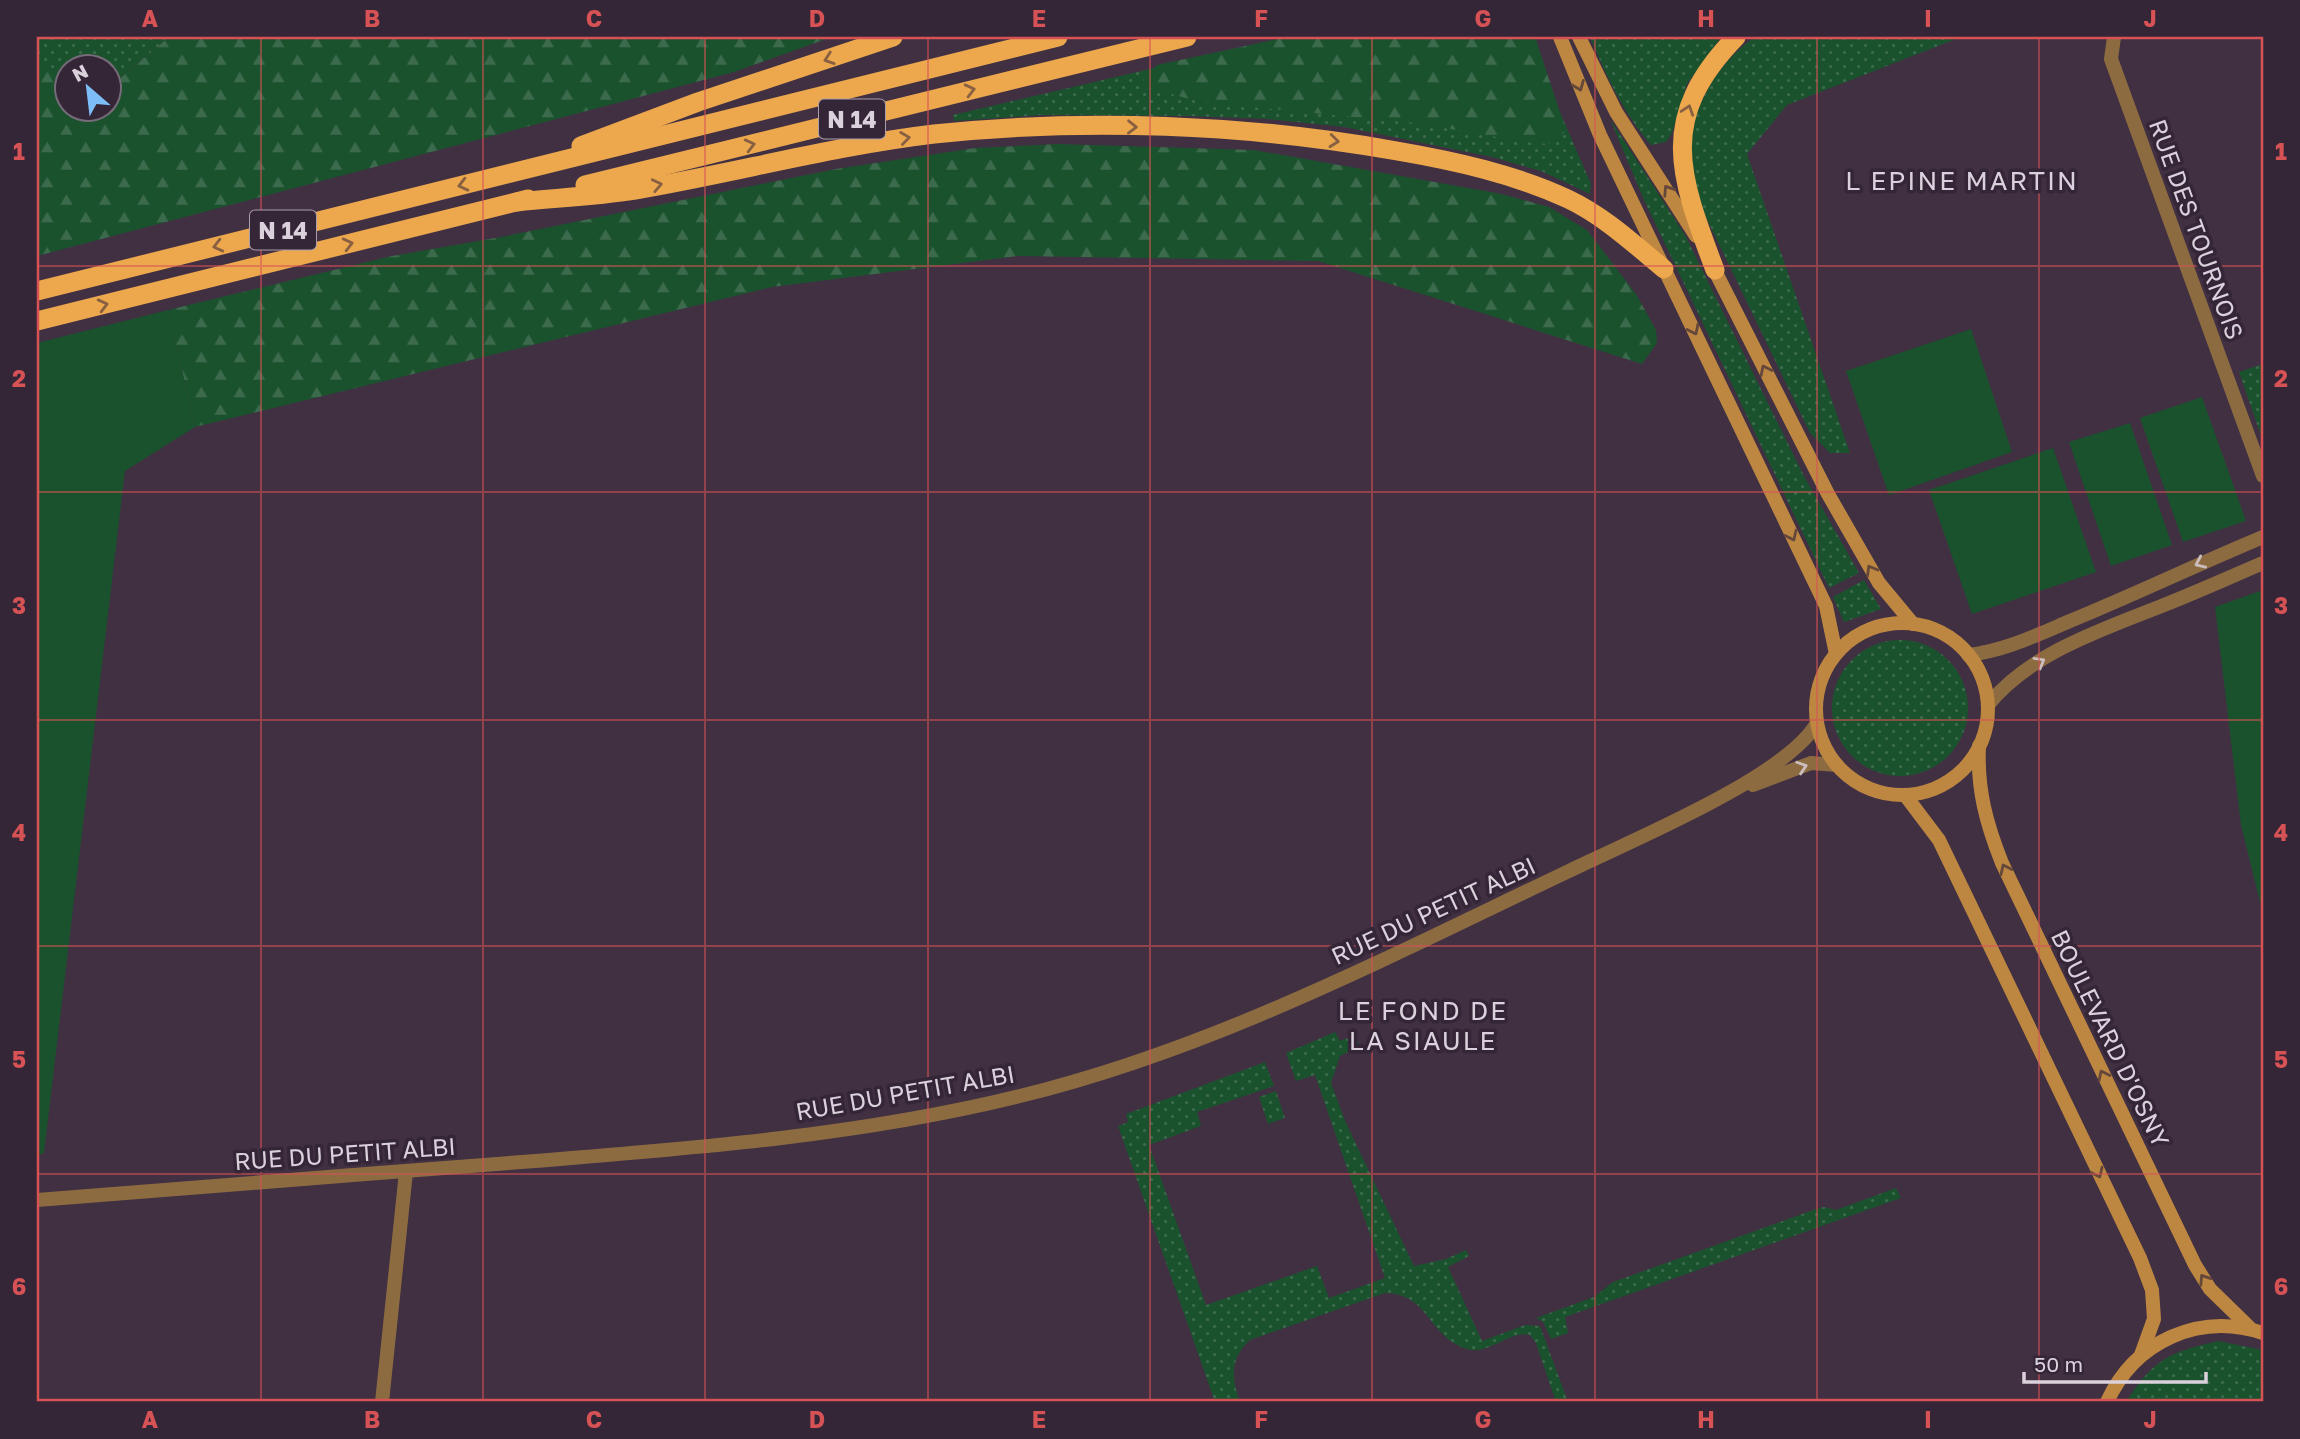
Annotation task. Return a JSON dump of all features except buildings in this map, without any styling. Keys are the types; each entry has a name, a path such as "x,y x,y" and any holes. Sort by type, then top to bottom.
{"highway":[{"path":"529,169 620,129 893,37"},
{"name":"N 14","path":"37,290 1058,37"},
{"name":"N 14","path":"37,321 1187,37"},
{"path":"1715,270 1687,190 1683,166 1684,123 1700,79 1736,37"},
{"path":"517,202 633,190 829,150 934,134 1053,126 1185,128 1348,142 1476,167 1571,200 1604,219 1664,269"}],"main road":[{"path":"1560,37 1600,135 1826,606 1836,654"},
{"path":"1578,37 1616,112 1715,270 1828,494 1879,583 1913,624"},
{"path":"1913,624 1942,634 1968,654 1982,678 1988,705 1979,746 1954,777 1931,790 1905,795 1869,789 1837,765 1825,748 1817,723 1819,687 1836,654 1854,638 1875,628 1913,624"},
{"name":"BOULEVARD D'OSNY","path":"1979,746 1978,772 1982,806 2002,863 2195,1265 2210,1289 2257,1331"},
{"path":"1905,795 1939,840 2140,1258 2152,1290 2154,1319 2141,1355"},
{"path":"2107,1402 2120,1377 2141,1355 2169,1337 2201,1327 2257,1331"}],"street":[{"name":"RUE DES TOURNOIS","path":"2114,37 2111,59 2263,476"},
{"path":"1968,654 1996,650 2032,637 2165,583 2191,567 2263,537"},
{"path":"1988,705 2014,678 2045,659 2141,614 2263,563"},
{"name":"RUE DU PETIT ALBI","path":"1722,796 1794,750 1817,723"},
{"name":"RUE DU PETIT ALBI","path":"37,1200 406,1172 780,1138 870,1125 1022,1096 1193,1042 1257,1017 1722,796 1811,763 1837,765"},
{"path":"382,1402 406,1172"}],"green space":[{"path":"37,37 169,37 122,77 122,52 52,52 52,70 37,64"},
{"path":"169,37 832,37 734,72 37,256 37,64 52,70 52,122 122,122 122,77"},
{"path":"1287,37 1535,37 1559,110 1591,184 1590,194 1541,171 1492,157 1344,127 1267,119 1189,116 1043,115 954,121 953,115"},
{"path":"1287,37 1535,37 1564,125 1564,133 1551,143 1538,144 1415,123 1201,102 1145,87 1142,82 1157,65"},
{"path":"1590,37 1717,37 1719,40 1687,84 1672,133 1666,142 1651,145 1641,133 1616,94"},
{"path":"1755,37 1961,37 1787,105 1747,154 1850,453 1830,453 1810,433 1702,209 1691,173 1691,134 1704,96 1726,62"},
{"path":"1610,119 1685,235 1804,476 1859,573 1829,588 1644,200"},
{"path":"1058,144 1254,150 1502,194 1549,207 1587,230 1636,294 1656,330 1657,343 1642,364 1318,261 1018,256 772,287 195,427 168,310 392,256 501,237 836,169 975,148"},
{"path":"168,310 195,427 125,471 44,1153 37,1156 37,343"},
{"path":"1971,329 2012,452 1889,495 1846,371"},
{"path":"2263,364 2263,441 2239,372"},
{"path":"2202,397 2246,521 2183,542 2140,418"},
{"path":"2130,423 2172,545 2111,566 2069,442"},
{"path":"2053,448 2096,572 1972,614 1929,490"},
{"path":"1864,580 1881,609 1844,622 1833,597"},
{"path":"2263,590 2263,914 2241,825 2215,607"},
{"path":"1900,640 1926,645 1948,660 1963,682 1968,708 1963,734 1948,756 1926,771 1900,776 1874,771 1852,756 1837,734 1832,708 1837,682 1852,660 1874,645"},
{"path":"1335,1032 1340,1041 1356,1035 1359,1046 1340,1056 1331,1083 1346,1123 1414,1266 1446,1259 1466,1250 1469,1256 1448,1267 1482,1341 1525,1325 1540,1326 1568,1402 1556,1402 1536,1343 1530,1335 1514,1336 1483,1349 1467,1349 1444,1335 1411,1300 1385,1293 1250,1340 1239,1354 1234,1369 1240,1402 1215,1402 1118,1126 1128,1122 1126,1114 1265,1062 1274,1086 1197,1112 1201,1126 1149,1145 1206,1305 1317,1266 1329,1298 1385,1278 1315,1075 1296,1081 1286,1053"},
{"path":"1276,1091 1285,1118 1268,1124 1259,1097"},
{"path":"1896,1188 1901,1198 1565,1317 1568,1333 1551,1339 1543,1322 1536,1318 1594,1297 1613,1282 1816,1209 1824,1207 1836,1210"},
{"path":"2218,1341 2263,1350 2263,1402 2126,1402 2145,1376 2164,1360 2187,1349"}],"district":[{"name":"L EPINE MARTIN","path":"1962,180"},
{"name":"LE FOND DE LA SIAULE","path":"1423,1025"}]}
